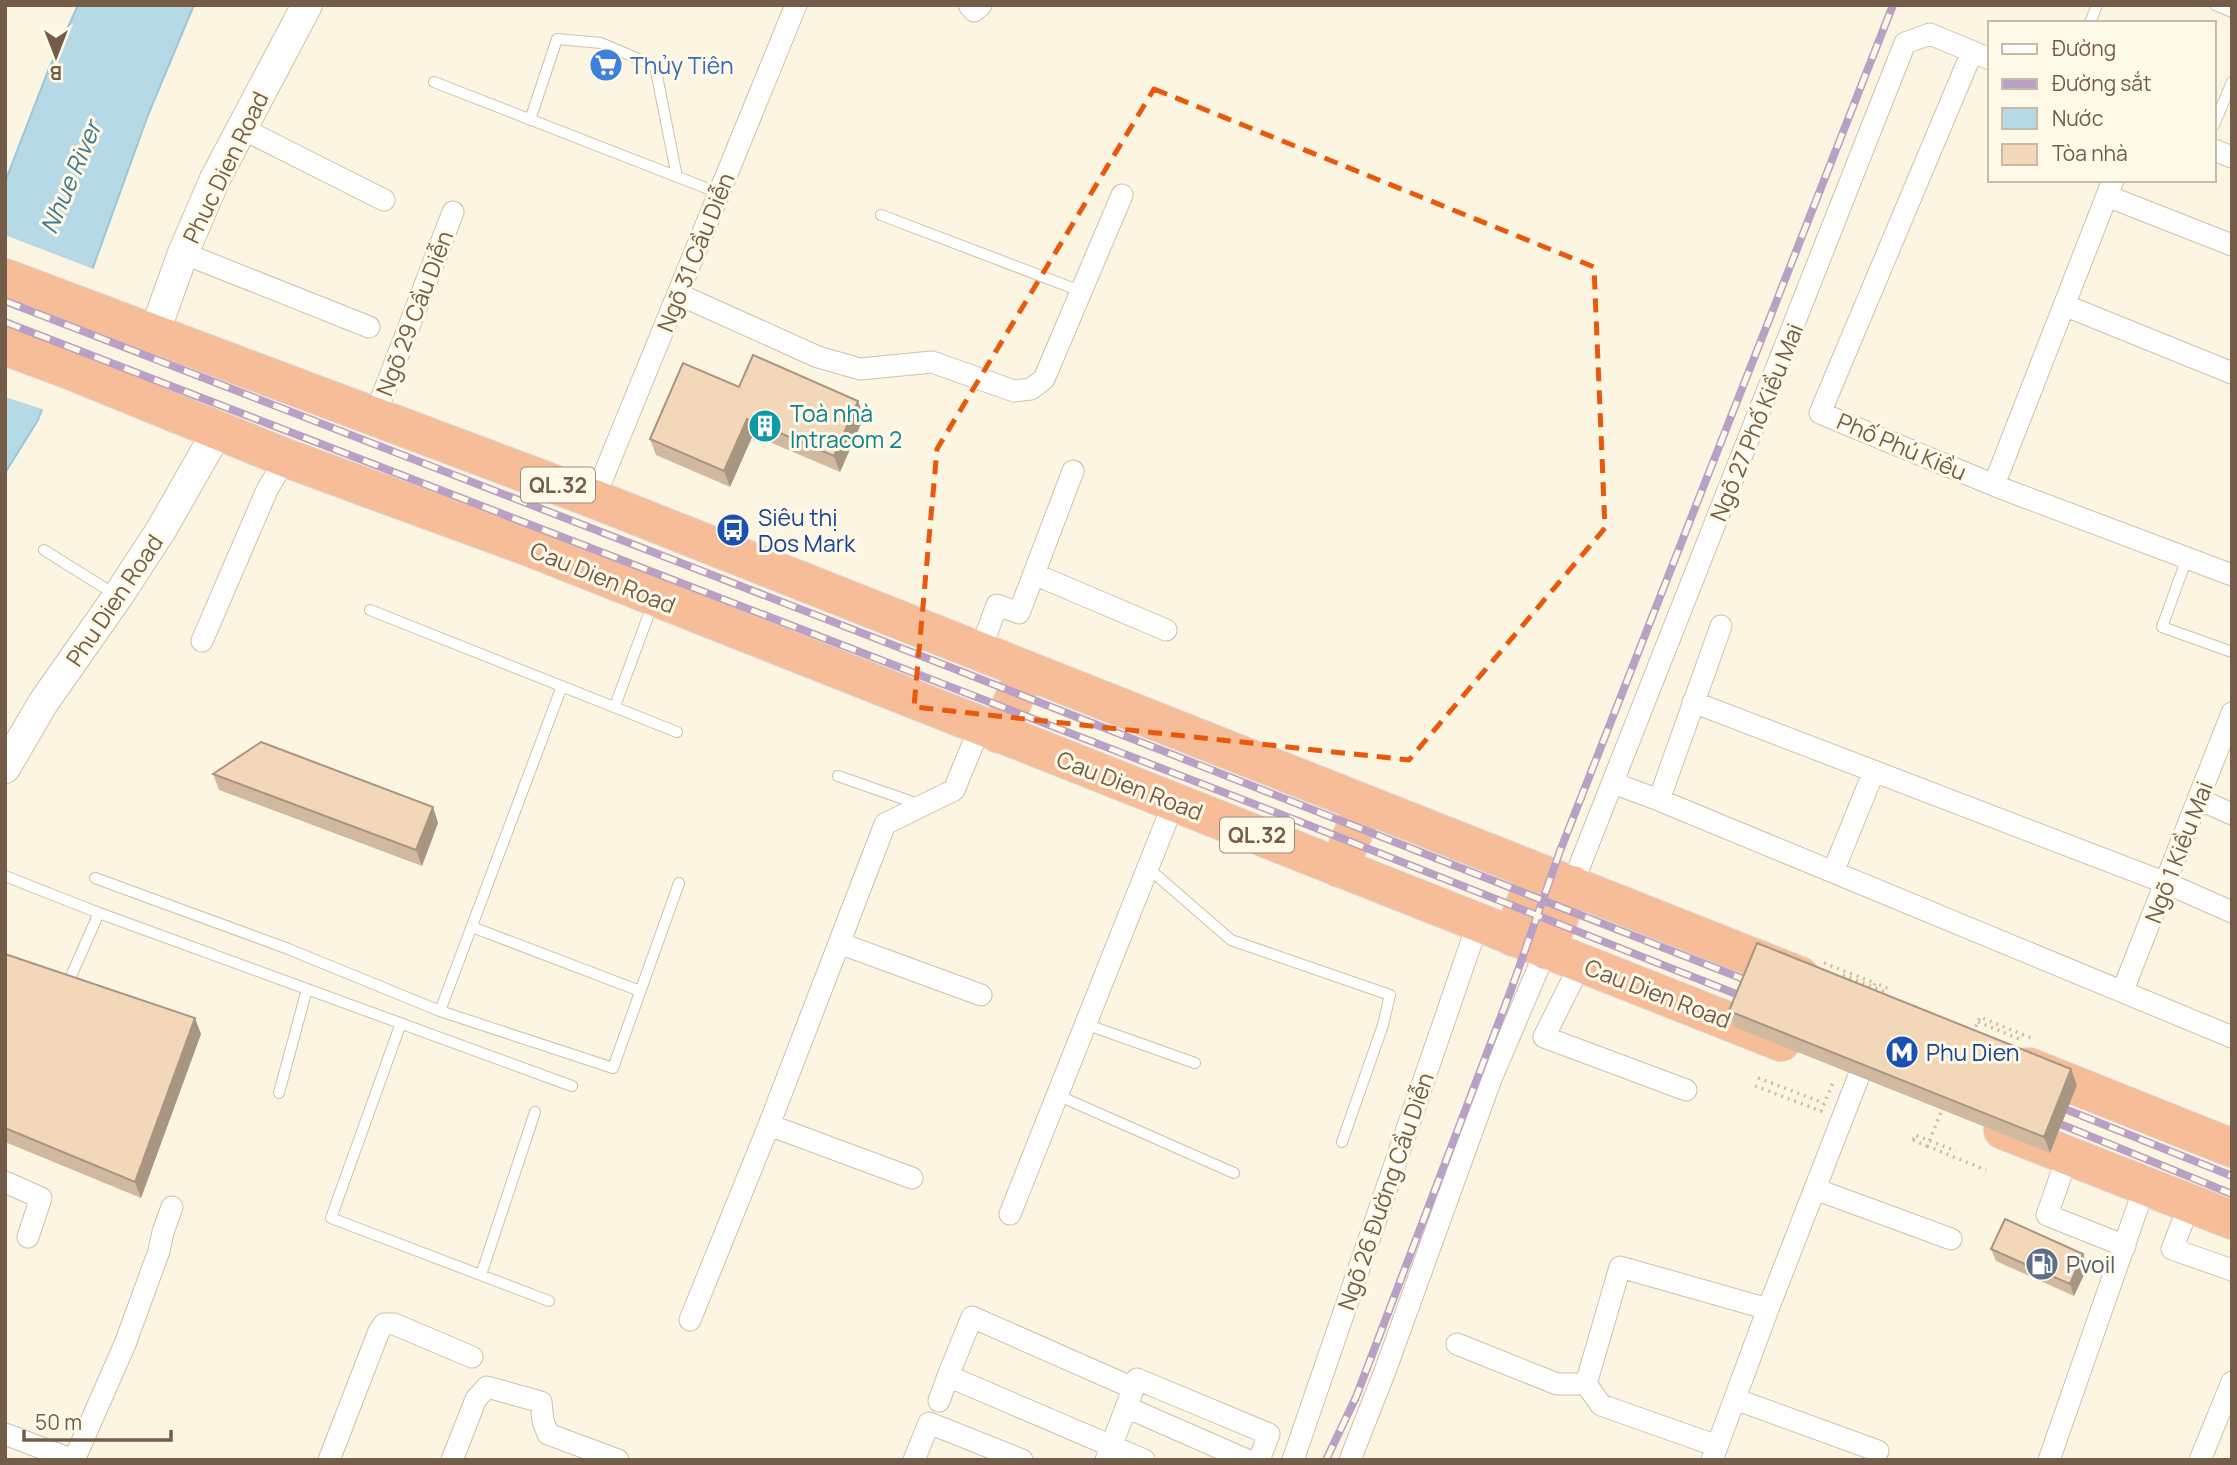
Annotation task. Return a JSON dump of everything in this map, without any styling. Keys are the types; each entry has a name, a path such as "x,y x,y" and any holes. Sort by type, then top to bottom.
{"highway":[{"name":"QL.32","path":"5,278 594,499 1537,872 1849,989"},
{"name":"Cau Dien Road","path":"5,346 286,457 529,547 1547,950 1832,1066 1897,1088"},
{"path":"990,731 1026,670"},
{"path":"1339,868 1365,804"},
{"path":"1537,872 1547,950"},
{"path":"1547,950 1572,885"},
{"path":"2009,1045 2232,1149"},
{"path":"1956,1126 2068,1156 2232,1220"}],"street":[{"name":"Phuc Dien Road","path":"154,334 183,253 215,179 307,5"},
{"name":"Ngõ 31 Cầu Diễn","path":"594,499 796,5"},
{"path":"968,5 974,11 982,5"},
{"name":"Ngõ 27 Phố Kiều Mai","path":"1572,885 1905,43 1930,34 1981,55"},
{"name":"Phố Phú Kiều","path":"1981,55 1820,412 1994,485 2232,575"},
{"path":"241,128 384,200"},
{"path":"1994,485 2110,188 2232,245"},
{"path":"678,294 818,357 860,369 932,362 1014,391 1031,389 1044,379 1122,195"},
{"name":"Ngõ 29 Cầu Diễn","path":"374,415 453,212"},
{"path":"183,253 369,327"},
{"path":"2064,305 2232,373"},
{"name":"Phu Dien Road","path":"5,768 43,703 161,530 218,430"},
{"path":"202,641 267,490 286,457"},
{"path":"980,651 997,605 1019,613 1073,471"},
{"path":"1034,575 1166,630"},
{"path":"1659,800 1721,626"},
{"path":"1693,702 2166,883 2232,912"},
{"name":"Ngõ 1 Kiều Mai","path":"2123,990 2232,713"},
{"path":"690,1320 769,1125 885,824 954,790 990,731"},
{"path":"1833,872 1874,771"},
{"path":"1613,783 2123,990 2232,1037"},
{"path":"2198,799 2232,814"},
{"path":"1010,1214 1174,802"},
{"name":"Ngõ 26 Đường Cầu Diễn","path":"1293,1460 1478,923"},
{"path":"839,943 981,995"},
{"path":"1547,950 1544,1037 1686,1090"},
{"path":"1350,1460 1491,1079 1547,950"},
{"path":"1586,1384 1601,1405 1715,1453 1815,1189 1832,1066"},
{"path":"769,1125 912,1178"},
{"path":"2068,1156 2047,1215 2125,1246"},
{"path":"5,1182 41,1198 28,1237"},
{"path":"2049,1460 2145,1186"},
{"path":"1815,1189 1951,1239"},
{"path":"2190,1203 2172,1249 2232,1270"},
{"path":"5,1434 73,1460 125,1344 172,1207"},
{"path":"1586,1384 1620,1267 1768,1309"},
{"path":"939,1401 972,1317 1247,1460"},
{"path":"329,1460 384,1324 394,1324 472,1357"},
{"path":"1457,1344 1557,1384 1586,1384"},
{"path":"948,1376 1109,1453 1144,1460"},
{"path":"1109,1453 1137,1379 1269,1434 1259,1460"},
{"path":"2200,1460 2226,1414 2232,1382"},
{"path":"452,1460 476,1399 487,1387 541,1402 543,1421 548,1434 604,1457"},
{"path":"1735,1399 1878,1451"},
{"path":"915,1460 929,1423 1022,1460"}],"lane":[{"path":"2215,5 2232,12"},
{"path":"530,120 556,39 601,43 655,66 677,177"},
{"path":"434,82 719,193"},
{"path":"2216,120 2232,82"},
{"path":"881,215 1083,292"},
{"path":"44,550 118,596"},
{"path":"2187,558 2162,627 2232,652"},
{"path":"615,706 656,597"},
{"path":"370,610 677,732"},
{"path":"440,1012 562,686"},
{"path":"838,776 921,805"},
{"path":"1147,867 1231,940 1390,995 1383,1026 1342,1142"},
{"path":"5,876 572,1086"},
{"path":"95,878 286,948 440,1012 613,1068 679,883"},
{"path":"72,974 99,913"},
{"path":"472,927 640,991"},
{"path":"279,1093 307,989"},
{"path":"401,1023 331,1218 549,1301"},
{"path":"1085,1024 1195,1063"},
{"path":"1057,1095 1234,1173"},
{"path":"481,1275 534,1112"}],"path":[{"path":"1812,958 1887,988 1885,992 1849,989"},
{"path":"1849,989 1875,983"},
{"path":"2009,1045 1979,1019 2009,1045"},
{"path":"1755,1086 1821,1111 1832,1066"},
{"path":"1758,1078 1824,1103"},
{"path":"1956,1126 1915,1135 1913,1140 1986,1170"},
{"path":"1927,1146 1956,1126"}],"highlighted area":[{"path":"1154,89 1594,267 1605,528 1409,760 914,707 937,449"}],"water":[{"name":"Nhue River","path":"78,5 194,5 148,115 38,420 5,473 5,182 48,71"}],"pier":[{"path":"5,235 96,270 45,410 5,397"}],"building":[{"name":"Toà nhà Intracom 2","path":"753,355 858,401 834,456 747,419 724,471 650,439 683,363 739,387"},
{"path":"261,742 433,807 416,850 213,774"},
{"path":"1757,943 2071,1069 2044,1137 1729,1011"},
{"path":"5,954 195,1018 135,1182 5,1128"},
{"name":"Pvoil","path":"2005,1219 2083,1254 2070,1284 1991,1249"}],"railway":[{"path":"1326,1460 1356,1397 1511,990 1560,851 1893,5"},
{"path":"5,301 947,666 1761,986"},
{"path":"5,322 1298,821 1754,1001"},
{"path":"2050,1103 2232,1176"},
{"path":"2043,1117 2232,1194"}],"place":[{"name":"Thủy Tiên","path":"606,65"},
{"name":"Toà nhà Intracom 2","path":"765,426"},
{"name":"Siêu thị Dos Mark","path":"733,530"},
{"name":"Phu Dien","path":"1902,1052"},
{"name":"Pvoil","path":"2042,1264"}]}
